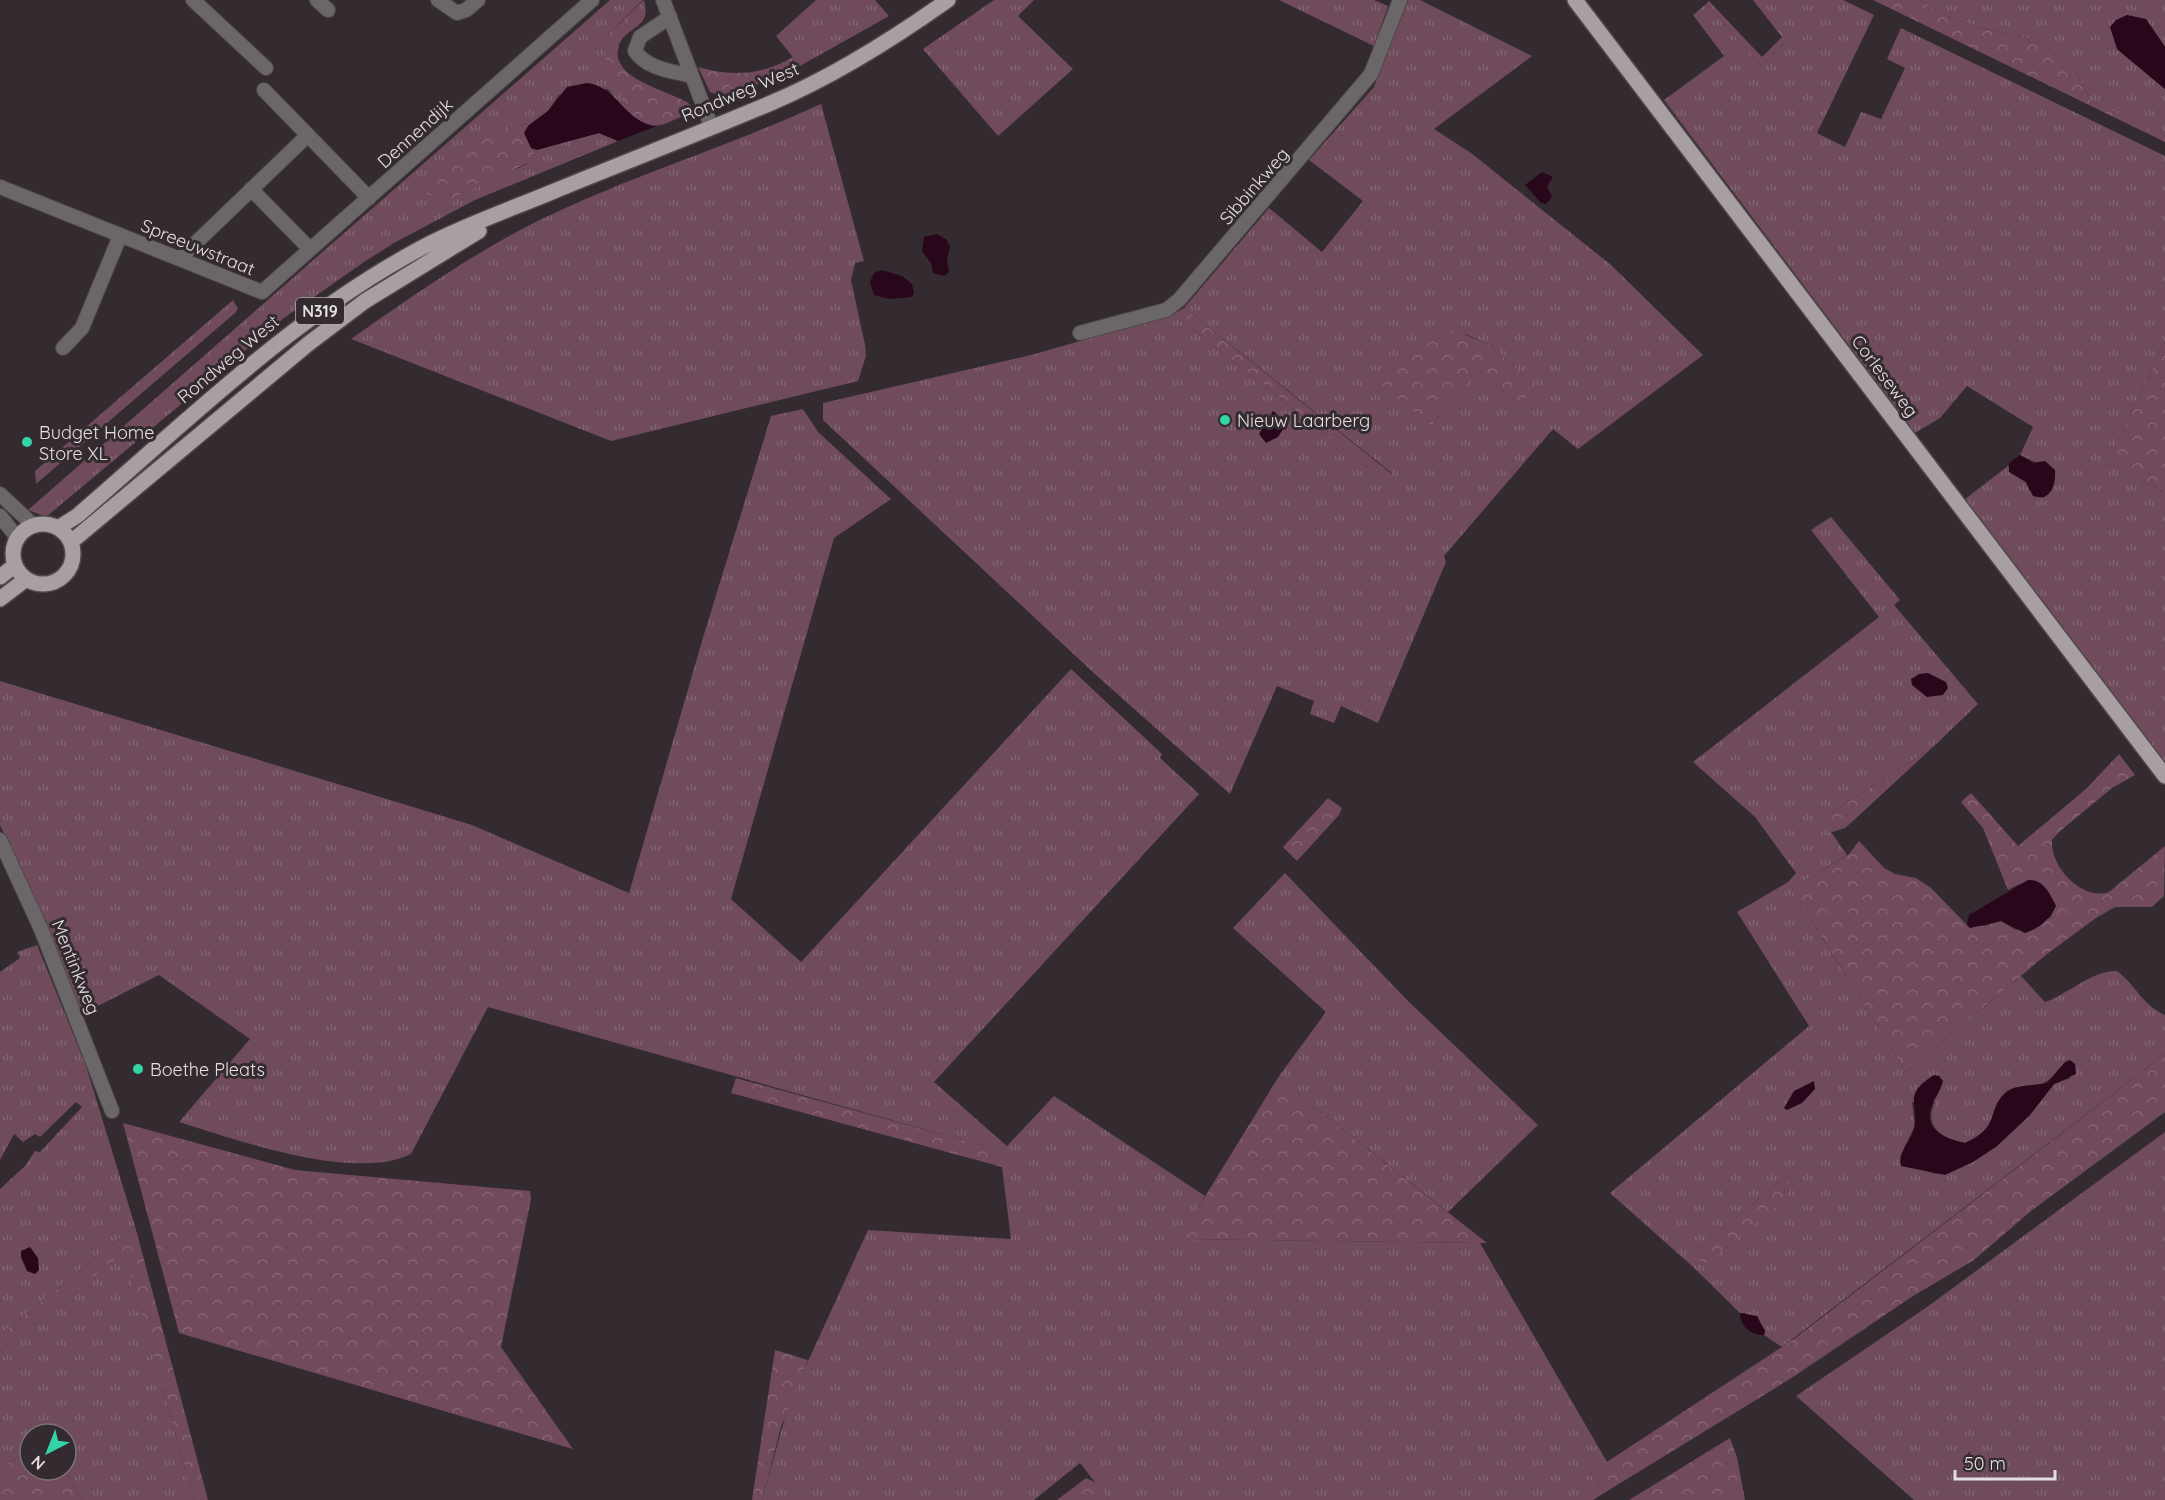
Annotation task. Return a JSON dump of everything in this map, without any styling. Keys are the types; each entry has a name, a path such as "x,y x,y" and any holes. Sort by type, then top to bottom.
{"main road":[{"name":"Rondweg West","path":"58,528 132,469 218,391 298,327 345,294 432,242 772,103 824,77 886,41 948,0"},
{"name":"Corleseweg","path":"1575,0 2165,776"},
{"name":"Rondweg West","path":"71,542 308,344 365,301 536,198"},
{"path":"50,524 58,528 71,542 72,562 62,578 44,585 25,580 14,566 12,556 17,537 33,525 50,524"},
{"path":"0,578 14,566"},
{"path":"0,599 25,580"}],"street":[{"path":"193,0 266,68"},
{"path":"438,0 457,13 466,10 478,0"},
{"name":"Dennendijk","path":"262,292 592,0"},
{"path":"663,0 711,126"},
{"name":"Sibbinkweg","path":"1080,333 1166,310 1179,300 1371,74 1400,0"},
{"path":"670,17 640,37 634,51 641,60 692,76"},
{"path":"264,90 369,198"},
{"path":"179,259 308,135"},
{"name":"Spreeuwstraat","path":"0,187 262,292"},
{"path":"251,189 304,243"},
{"name":"Spreeuwstraat","path":"63,348 82,328 120,236"},
{"path":"0,495 33,525"},
{"path":"0,516 17,537"},
{"name":"Mentinkweg","path":"0,840 41,929 112,1111"}],"green space":[{"path":"610,0 643,0 605,37 611,73 621,93 643,123 625,112 608,89 559,95 548,111 530,124 507,127 426,193 519,168 532,161 535,149 599,133 618,141 475,200 394,243 284,318 46,517 28,510"},
{"path":"644,0 646,10 644,18 621,41 618,49 619,60 624,69 634,77 691,105 687,114 657,126 642,122 630,109 610,75 606,57 605,37"},
{"path":"816,0 875,0 889,16 800,66 776,36"},
{"path":"994,0 1034,0 1018,16 1073,69 998,136 923,49"},
{"path":"1279,0 1374,0 1388,6 1374,46"},
{"path":"1405,0 1420,0 1532,56 1434,129 1471,153 1611,265 1703,355 1578,449 1553,429 1444,556 1446,562 1378,723 1341,706 1334,723 1310,714 1314,701 1277,686 1230,794 1097,676 823,420 823,403 1035,354 1173,314 1386,482 1392,473 1184,308 1269,208 1322,252 1363,201 1309,160 1374,87","holes":["1465,334 1490,345 1535,386 1521,405 1477,370 1431,426"]},
{"path":"1753,0 1760,0 1764,4 1788,39 1762,66 1706,4 1709,1 1762,57 1782,37"},
{"path":"1760,0 1843,0 1874,15 1817,133 1845,147 1861,112 1881,119 1905,68 1887,59 1901,28 2165,156 2165,342 2108,463 2165,492 2165,762 1965,499 2008,466 2014,475 2026,482 2029,490 2043,498 2049,494 2055,478 2037,463 2020,455 2033,427 1967,386 1940,418 1915,433 1664,100 1724,56 1693,15 1706,4 1762,66 1788,39"},
{"path":"1873,0 1919,0 1947,16 1978,27 2035,40 2073,67 2091,101 2165,136 2165,142"},
{"path":"1919,0 2165,0 2165,47 2146,19 2117,49 2165,89 2165,136 2091,101 2073,67 2035,40 1978,27 1947,16"},
{"path":"793,57 800,66 726,98 710,92 698,67 735,73 758,71"},
{"path":"821,104 864,261 855,263 851,280 866,356 858,381 611,441 351,339 470,259 548,216"},
{"path":"530,124 531,148 535,149 532,161 446,201 425,193 471,148 507,127"},
{"path":"233,300 238,309 235,313 36,484 35,471"},
{"path":"1184,308 1392,474 1386,482 1173,314"},
{"path":"1456,331 1490,345 1535,386 1521,405 1477,370 1431,426 1378,381 1411,346 1429,337"},
{"path":"2165,342 2165,492 2108,463"},
{"path":"803,409 818,432 891,499 834,538 731,899 801,962 1071,669 1162,754 1160,758 1199,794 934,1082 1007,1146 1054,1096 1205,1196 1180,1239 1480,1243 1607,1462 1590,1473 1604,1493 1593,1500 1109,1500 1080,1463 1034,1500 762,1500 789,1403 868,1230 1011,1239 1002,1151 488,1007 411,1154 387,1161 359,1163 328,1161 232,1139 179,1122 250,1039 159,975 82,1014 43,917 0,825 0,681 472,825 629,893 702,641 771,416"},
{"path":"1831,517 1900,600 1894,605 1978,704 1933,747 1822,819 1847,855 1792,889 1906,1072 2021,976 2045,1002 2099,974 2117,971 2150,1005 2165,1015 2165,1054 1782,1347 1764,1335 1765,1330 1745,1313 1740,1313 1692,1266 1610,1193 1809,1026 1737,912 1788,882 1796,873 1755,817 1693,762 1879,617 1811,530","holes":["2059,1068 2071,1078 2054,1084 2029,1116 1936,1174 1927,1171 1904,1148 1915,1126 1912,1102 1935,1102 1931,1118 1933,1125 1949,1138 1965,1143 1987,1128 2001,1102 2017,1092 2047,1081","1785,1177 1789,1191 1693,1254"]},
{"path":"1933,747 1845,828 1829,833 1822,819"},
{"path":"2119,754 2135,775 2112,788 2059,832 2052,840 2056,861 2062,871 2079,887 2099,893 2109,892 2165,846 2164,896 2152,907 2115,907 2096,918 2047,954 1906,1072 1792,889 1849,854 1859,841 1884,868 1895,874 1916,878 1931,888 1967,925 1984,926 2001,921 2016,930 2050,918 2056,906 2042,885 2032,881 2025,882 2008,890 1983,828 1961,802 1971,793 2018,846 2086,789"},
{"path":"1328,798 1342,808 1339,815 1297,861 1283,847"},
{"path":"1285,873 1408,1001 1538,1125 1448,1212 1294,1091 1279,1076 1326,1012 1233,928"},
{"path":"37,945 86,1066 135,1226 0,1335 0,1189 25,1166 35,1151 40,1152 82,1107 76,1102 40,1137 35,1134 23,1142 14,1134 0,1160 0,972 20,958 17,952"},
{"path":"2165,1054 2165,1112 2031,1211 1974,1260 1913,1296 1790,1379 1604,1493 1590,1473 1794,1339"},
{"path":"1279,1076 1294,1091 1487,1243 1179,1239"},
{"path":"736,1078 1003,1151 1002,1167 731,1093"},
{"path":"123,1123 295,1170 530,1191 531,1199 501,1347 573,1449 179,1333"},
{"path":"2165,1132 2165,1500 1914,1500 1796,1396 1927,1307"},
{"path":"1785,1177 1791,1186 1781,1203 1704,1265 1693,1254"},
{"path":"135,1226 208,1500 194,1500 124,1252 0,1352 0,1335"},
{"path":"124,1251 194,1500 82,1500 71,1482 78,1482 78,1422 18,1422 18,1457 0,1468 0,1352"},
{"path":"775,1350 808,1360 781,1427 762,1500 752,1500"},
{"path":"1730,1438 1737,1457 1745,1500 1629,1500"},
{"path":"18,1457 18,1482 71,1482 82,1500 0,1500 0,1468"},
{"path":"1086,1478 1096,1483 1109,1500 1057,1500"}],"shaded area":[{"path":"2127,15 2146,19 2165,47 2165,89 2117,49 2110,27 2116,20"},
{"path":"587,83 607,91 637,119 657,126 618,141 599,133 537,150 531,148 524,133 528,126 548,111 567,87"},
{"path":"1542,172 1553,177 1547,186 1552,197 1546,204 1541,203 1525,185"},
{"path":"937,234 946,239 950,247 947,259 949,272 944,276 933,273 931,263 922,251 924,237"},
{"path":"882,270 902,276 912,284 914,294 911,297 889,299 874,295 870,282 874,273"},
{"path":"1273,411 1287,423 1278,437 1266,443 1259,434"},
{"path":"2020,455 2033,463 2045,461 2055,470 2055,481 2048,494 2033,496 2026,482 2009,472 2009,463"},
{"path":"1928,673 1946,682 1948,688 1943,695 1927,697 1912,685 1911,679 1919,674"},
{"path":"2028,880 2042,885 2056,906 2040,926 2025,933 2001,921 1970,928 1967,925 1969,915"},
{"path":"2070,1060 2075,1064 2076,1074 2054,1084 2029,1116 1996,1147 1973,1162 1945,1175 1901,1166 1901,1156 1914,1128 1915,1094 1924,1082 1934,1075 1939,1076 1943,1081 1930,1112 1932,1125 1940,1134 1965,1143 1984,1131 1999,1100 2005,1093 2019,1087 2047,1083 2065,1062"},
{"path":"1814,1081 1815,1089 1802,1103 1787,1110 1784,1108 1794,1091"},
{"path":"30,1247 38,1258 39,1270 35,1274 27,1271 21,1257 21,1251"},
{"path":"1740,1313 1757,1316 1765,1331 1764,1335 1755,1334 1747,1329 1740,1318"}],"place":[{"name":"Nieuw Laarberg","path":"1225,420"},
{"name":"Budget Home Store XL","path":"27,442"},
{"name":"Boethe Pleats","path":"138,1069"}]}
